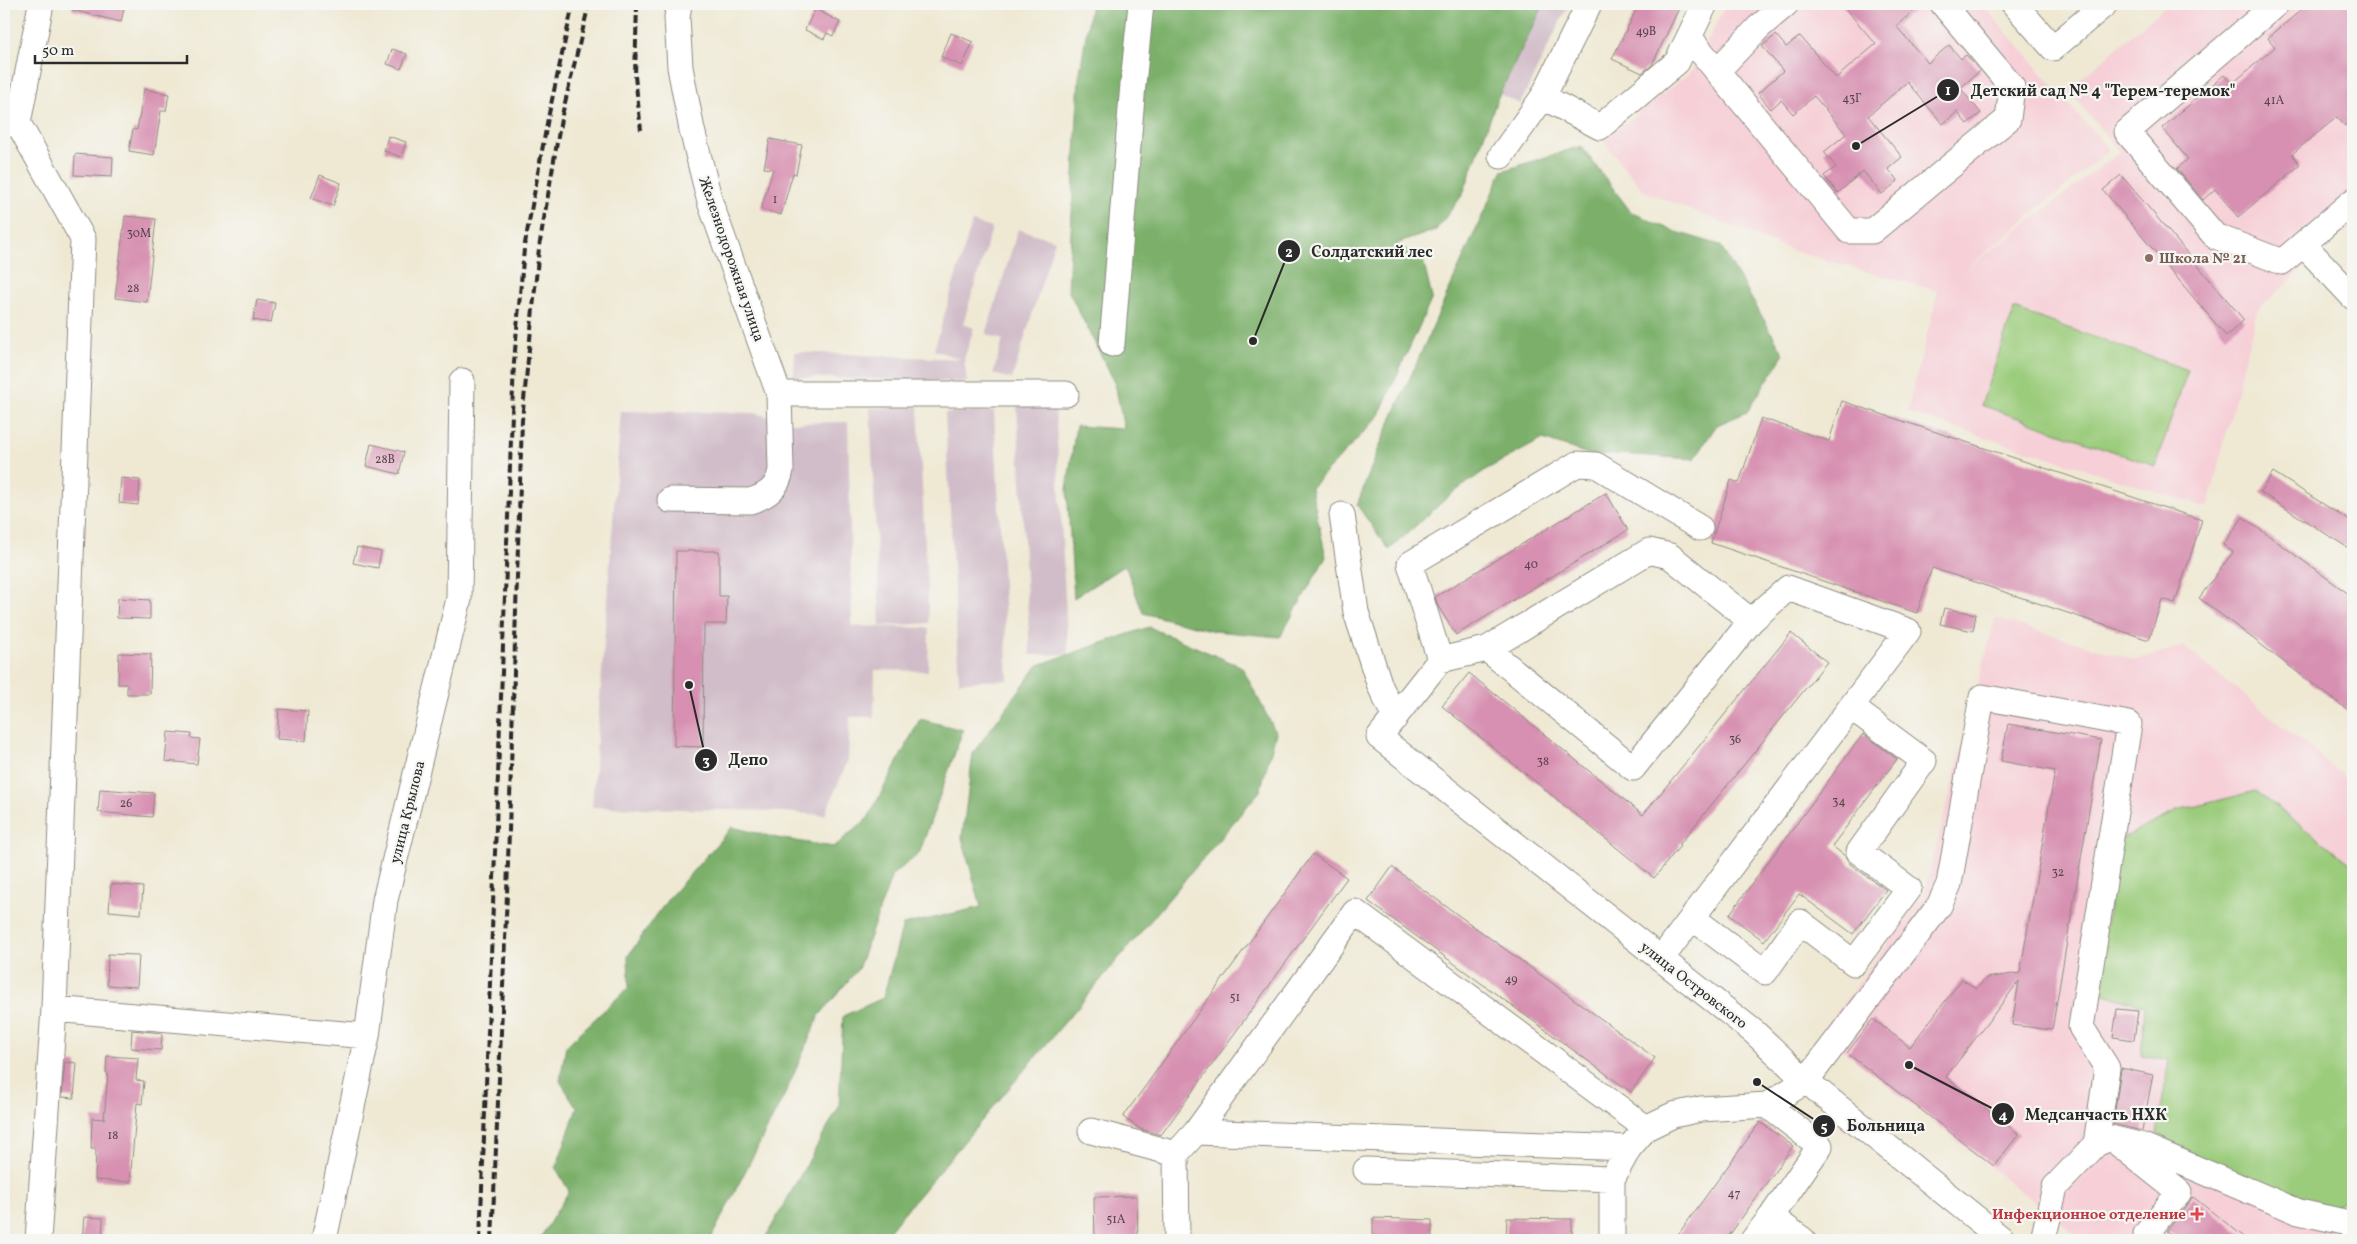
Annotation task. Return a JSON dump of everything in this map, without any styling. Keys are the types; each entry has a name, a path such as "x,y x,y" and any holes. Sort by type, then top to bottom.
{"street":[{"path":"38,1240 54,1009 83,239 11,124 41,4"},
{"name":"Железнодорожная улица","path":"670,500 750,501 773,490 780,478 781,470 779,394 710,202 692,130 680,67 676,18 678,4"},
{"path":"1112,344 1141,4"},
{"path":"1501,156 1543,97 1589,4"},
{"path":"1543,97 1600,127 1677,62 1705,4"},
{"path":"1717,71 1759,27 1786,4"},
{"path":"1689,37 1849,231 1872,231 2008,120 2012,87 1942,4"},
{"path":"2014,4 2053,48 2105,4"},
{"path":"2276,4 2127,132 2214,236 2282,262 2353,201"},
{"path":"2303,244 2353,297"},
{"name":"улица Крылова","path":"324,1240 367,1036 385,900 459,598 462,381"},
{"path":"779,394 1066,394"},
{"path":"1440,660 1410,564 1577,464 1596,465 1700,528"},
{"path":"1342,515 1356,612 1380,686 1395,718 1440,660 1487,649 1649,551 1670,556 1751,621"},
{"path":"1487,649 1633,768 1751,621 1788,588 1908,631 1694,919 1661,959"},
{"path":"1612,1240 1612,1179 1629,1148 1646,1128 1674,1115 1701,1109 1767,1105 1806,1081 1939,906 1949,884 1982,697 2128,724 2081,1027 2108,1068 2103,1141 2055,1187 2043,1240"},
{"path":"1694,919 1765,972 1800,922 1854,963 1909,889 1859,852 1924,761 1851,707"},
{"name":"улица Островского","path":"1395,718 1380,737 1754,1032 1806,1081 2003,1240"},
{"path":"1177,1240 1176,1154 1196,1132 1354,912 1646,1128"},
{"path":"54,1009 367,1036"},
{"path":"1754,1240 1820,1146 1767,1105"},
{"path":"1091,1131 1176,1154"},
{"path":"1196,1132 1629,1148"},
{"path":"2103,1141 2143,1146 2300,1212 2353,1224"},
{"path":"2103,1141 2179,1192 2146,1234 2154,1240"},
{"path":"1366,1170 1612,1179"},
{"path":"1770,1217 1803,1240"}],"shaded area":[{"path":"1544,4 1569,4 1520,104 1500,94"},
{"path":"1726,4 1982,4 2109,150 1955,278 2120,152 2068,90 2168,4 2353,4 2353,225 2257,310 2208,508 1907,412 1938,291 1796,252 1644,191 1603,141 1693,70"},
{"path":"972,222 992,228 963,324 974,328 964,359 967,382 794,377 795,352 961,359 934,350"},
{"path":"1018,229 1055,240 1012,379 993,374 1003,340 986,334"},
{"path":"1055,403 1068,654 1030,655 1017,405"},
{"path":"918,406 929,623 880,626 870,408"},
{"path":"621,411 757,413 787,423 848,422 852,626 929,628 928,671 875,670 874,717 850,717 848,760 825,815 769,811 592,807"},
{"path":"994,411 1008,680 959,682 945,413"},
{"path":"1995,618 2135,660 2183,646 2353,783 2353,1240 2082,1240 1821,1033 1924,895"}],"green space":[{"path":"1091,4 1544,4 1498,97 1463,194 1436,230 1396,244 1423,260 1432,298 1378,417 1311,488 1326,557 1280,637 1214,631 1143,613 1125,565 1074,598 1067,489 1076,426 1124,429 1115,383 1068,290 1079,78"},
{"path":"1581,146 1631,212 1673,231 1720,245 1784,354 1747,412 1717,425 1694,459 1619,454 1591,455 1543,439 1487,469 1450,495 1389,550 1357,505 1380,445 1502,171"},
{"path":"2014,309 2188,370 2155,466 1981,405"},
{"path":"1149,627 1242,667 1276,733 1260,791 881,1240 764,1240 839,1107 843,1016 883,998 903,925 981,907 962,838 973,753 1038,665"},
{"path":"920,719 963,730 919,854 892,875 858,969 819,1016 786,1092 710,1240 539,1240 569,1191 556,1168 577,1108 560,1081 566,1046 629,987 628,956 668,899 732,827 777,838 834,847 868,818"},
{"path":"2256,791 2353,866 2353,1195 2331,1208 2244,1181 2157,1134 2169,1060 2141,1055 2145,1006 2094,991 2121,839 2177,811"}],"building":[{"path":"73,4 125,4 121,22 72,10"},
{"path":"1639,4 1681,4 1652,65 1642,73 1612,59"},
{"path":"1841,4 1922,4 1896,26 1928,63 1949,45 1961,59 1966,55 1980,71 1960,88 1981,113 1967,124 1957,112 1943,124 1907,82 1868,116 1902,157 1888,169 1898,181 1882,194 1863,171 1838,193 1824,176 1836,167 1824,152 1846,134 1814,96 1793,114 1781,100 1771,109 1758,93 1783,71 1762,46 1776,35 1786,47 1800,36 1836,78 1876,44"},
{"path":"2308,4 2347,4 2353,12 2353,119 2345,126 2337,117 2292,154 2300,165 2238,217 2215,189 2203,200 2177,169 2188,159 2162,128 2224,75 2232,84 2275,47 2268,38"},
{"path":"815,9 840,22 833,36 827,33 824,39 805,30"},
{"path":"951,33 973,42 962,66 941,57"},
{"path":"392,49 407,54 401,69 387,64"},
{"path":"144,89 169,94 166,111 161,111 154,155 129,151 133,129 137,130"},
{"path":"388,136 406,142 401,157 384,151"},
{"path":"770,139 802,145 796,174 793,173 781,215 761,209 773,169 764,168"},
{"path":"75,154 113,157 112,177 74,175"},
{"path":"320,175 341,183 333,206 311,198"},
{"path":"2121,175 2244,320 2226,336 2103,190"},
{"path":"125,216 156,219 147,302 115,298"},
{"path":"257,300 275,303 271,323 253,320"},
{"path":"1842,401 2202,520 2175,603 2162,599 2149,640 1932,568 1917,613 1711,543 1731,480 1739,483 1761,418 1829,441"},
{"path":"371,444 404,452 399,474 366,466"},
{"path":"2273,472 2353,523 2353,551 2260,492"},
{"path":"121,478 140,480 138,505 119,503"},
{"path":"1606,493 1628,530 1456,635 1438,606 1435,597"},
{"path":"2243,517 2353,597 2353,714 2199,598 2233,552 2223,545"},
{"path":"357,547 381,552 378,568 353,563"},
{"path":"676,551 719,551 719,596 727,596 726,624 704,624 703,747 674,746"},
{"path":"118,598 150,600 150,619 117,618"},
{"path":"1944,608 1976,614 1973,631 1940,624"},
{"path":"1791,633 1827,662 1654,878 1442,706 1469,673 1643,815"},
{"path":"119,653 151,654 150,694 127,694 127,684 118,684"},
{"path":"279,709 308,711 306,741 277,739"},
{"path":"2008,724 2101,740 2052,1030 2012,1025 2019,981 1946,1077 2019,1134 1994,1166 1847,1053 1873,1019 1910,1047 1962,979 1976,989 1986,978 2020,973 2055,771 2001,761"},
{"path":"168,732 192,734 191,738 200,739 197,764 165,761"},
{"path":"1863,734 1897,759 1832,846 1845,856 1850,864 1886,890 1853,934 1799,894 1764,941 1729,915"},
{"path":"100,789 154,793 152,817 98,812"},
{"path":"1313,854 1347,878 1161,1135 1140,1129 1123,1117"},
{"path":"1392,867 1655,1058 1631,1092 1368,901"},
{"path":"111,884 143,887 141,914 109,911"},
{"path":"108,954 139,955 137,987 107,985"},
{"path":"2117,1009 2138,1011 2134,1040 2113,1037"},
{"path":"132,1030 162,1033 161,1050 131,1048"},
{"path":"107,1056 138,1058 136,1080 144,1081 142,1104 137,1103 130,1182 95,1180 96,1149 91,1149 92,1118 104,1119 108,1073 106,1073"},
{"path":"65,1062 77,1063 74,1098 62,1097"},
{"path":"2121,1068 2153,1075 2142,1131 2113,1124"},
{"path":"1760,1122 1793,1146 1726,1240 1674,1240"},
{"path":"1137,1196 1138,1240 1095,1240 1094,1197"},
{"name":"Инфекционное отделение","path":"2193,1197 2248,1240 2179,1240 2167,1231"},
{"path":"84,1217 103,1218 102,1240 82,1240"},
{"path":"1373,1218 1432,1220 1432,1240 1373,1240"},
{"path":"1507,1218 1572,1219 1572,1240 1506,1240"}],"railway":[{"path":"480,1240 514,362 524,249 548,118 573,4"},
{"path":"492,1240 507,894 522,420 539,248 561,119 589,4"},
{"path":"637,4 635,76 641,130"}],"place":[{"name":"Детский сад № 4 \"Терем-теремок\"","path":"1856,146"},
{"name":"Школа № 21","path":"2149,258"},
{"name":"Солдатский лес","path":"1253,341"},
{"name":"Депо","path":"689,685"},
{"name":"Медсанчасть НХК","path":"1909,1065"},
{"name":"Больница","path":"1757,1082"},
{"name":"Инфекционное отделение","path":"2197,1214"}]}
